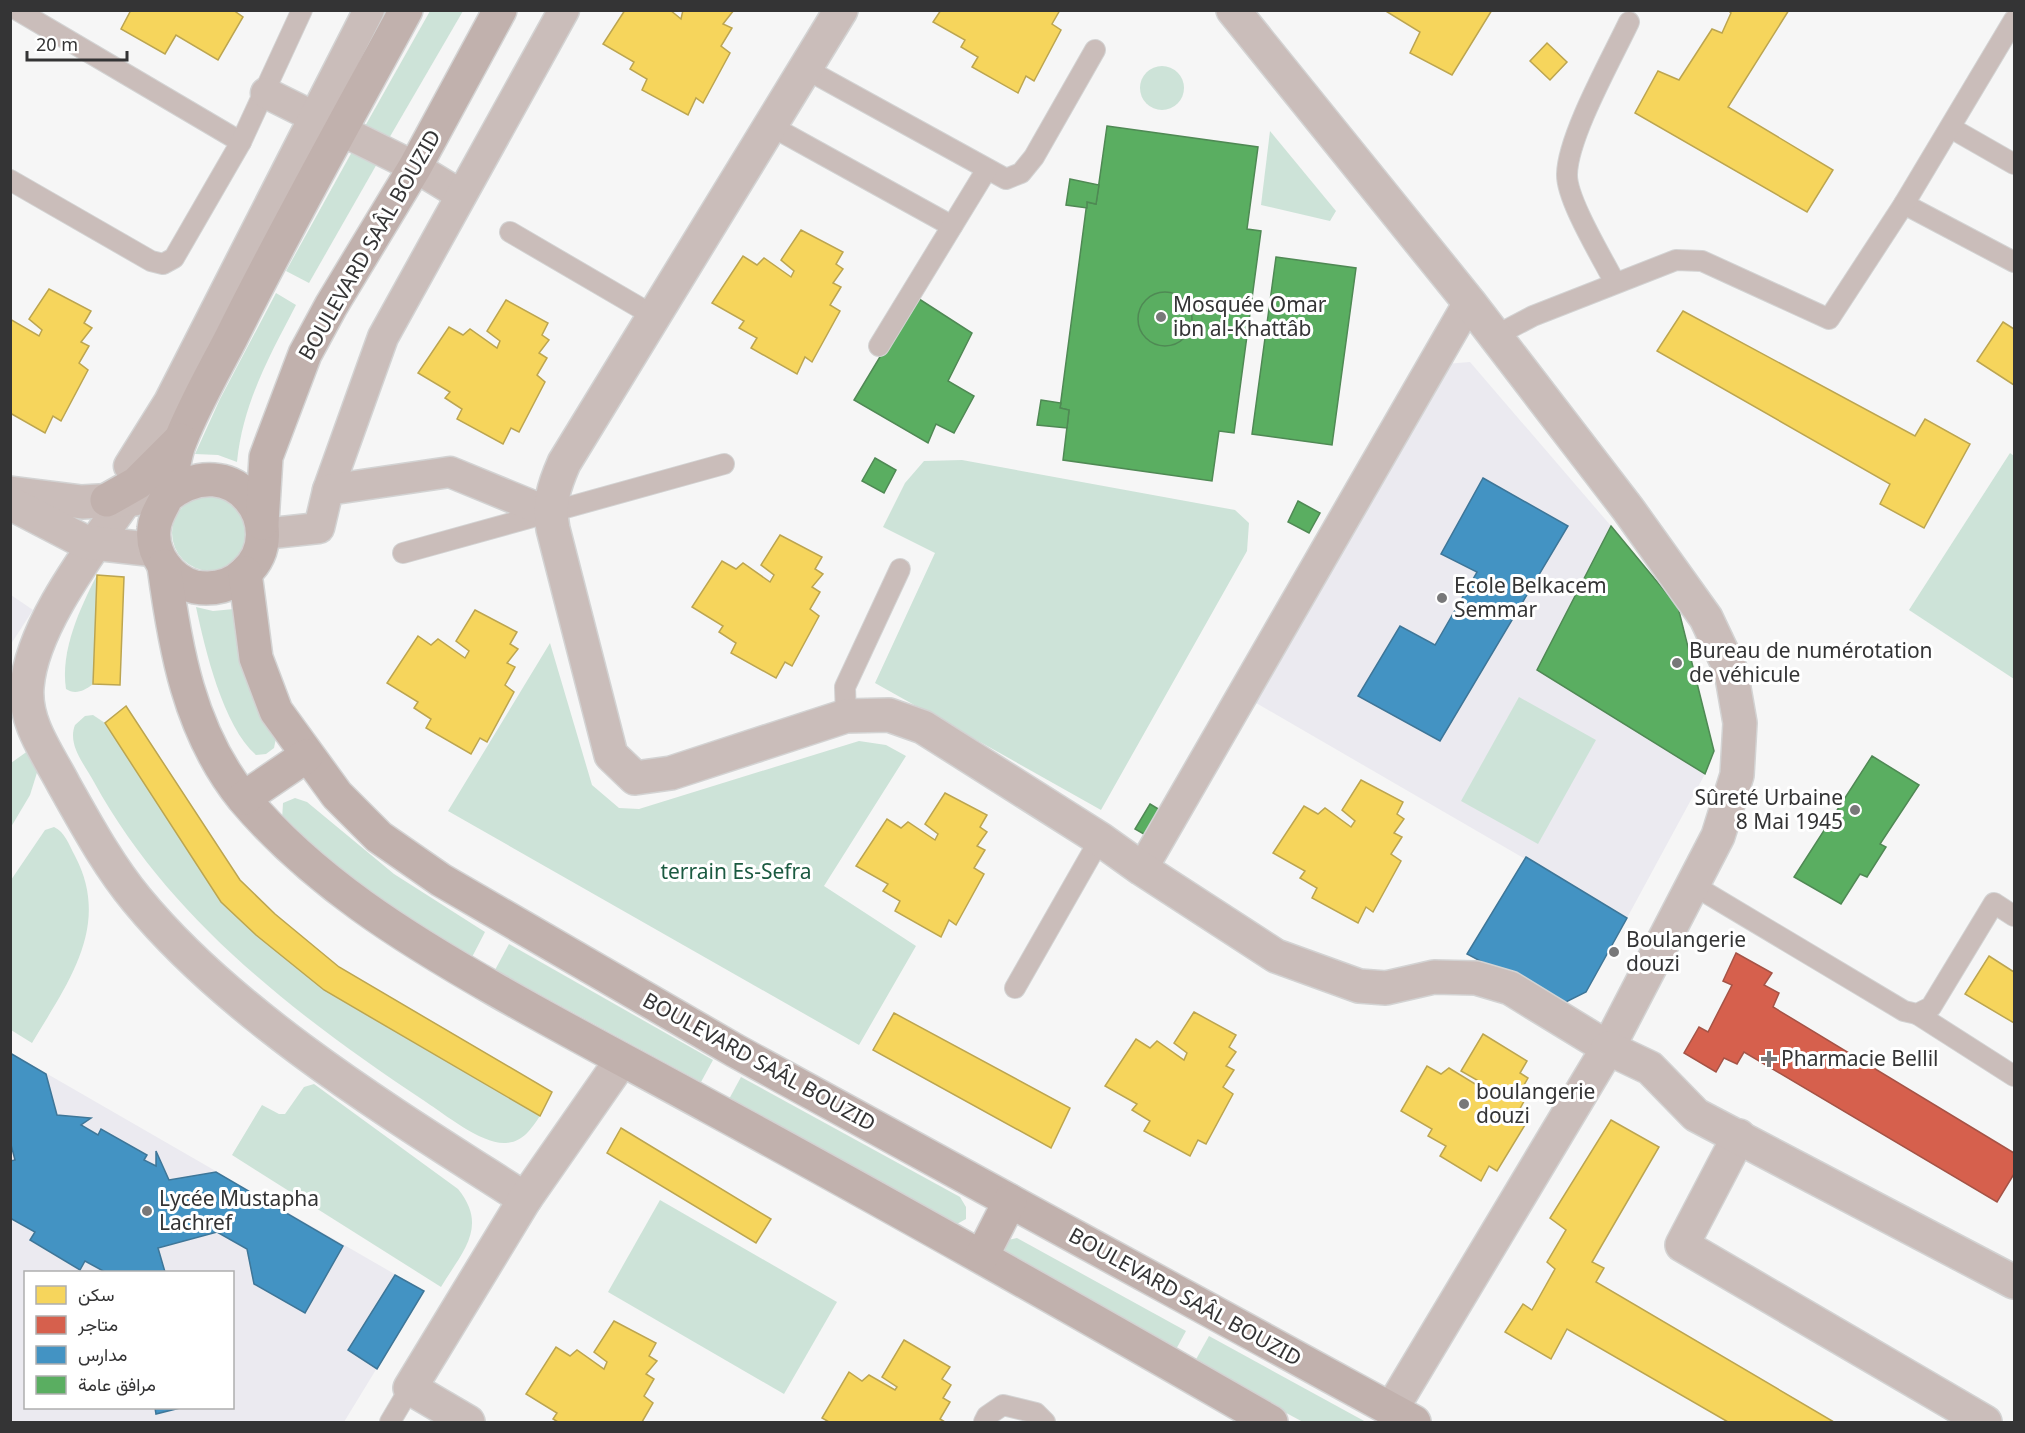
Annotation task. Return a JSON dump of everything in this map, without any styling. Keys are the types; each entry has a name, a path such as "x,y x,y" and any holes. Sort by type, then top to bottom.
{"main road":[{"path":"406,10 328,125 261,278 180,440 166,497 157,513 153,531 160,558 176,652 189,696 216,761 244,798 328,882 422,948 621,1061 982,1256 1271,1422"},
{"name":"BOULEVARD SAÂL BOUZID","path":"500,10 415,167 331,306 305,354 266,457 262,530 257,555 245,573 256,658 276,711 306,756 337,795 379,837 441,880 734,1050 1403,1416"},
{"path":"125,487 180,440"},
{"path":"166,497 181,485 197,480 215,479 231,484 246,494 256,509 262,530"},
{"path":"160,558 177,579 203,587 230,584 245,573"},
{"path":"244,798 306,756"},
{"path":"982,1256 1010,1201"}],"street":[{"path":"369,10 328,125 168,402 125,487 84,540 78,572 48,620 32,659 20,725 136,899 177,943 260,1016 325,1066 525,1199"},
{"path":"262,530 319,528 328,490 383,337 564,10"},
{"path":"841,10 564,463 552,491 550,513 611,754 635,778 671,773 846,716 889,715 924,727 1100,839 1142,870 1276,956 1359,986 1386,988 1434,977 1476,978 1509,988 1608,1048 1650,1068 1696,1115 2014,1282"},
{"path":"1233,10 1469,302 1628,509 1706,618 1731,671 1740,723 1737,775 1718,836 1608,1048 1403,1416"},
{"path":"266,93 415,167 461,195"},
{"path":"1142,870 1469,302"},
{"path":"328,490 450,472 550,513"},
{"path":"10,493 64,501 125,487 166,497"},
{"path":"10,503 84,540 160,558"},
{"path":"468,1422 410,1388 525,1199 621,1061"},
{"path":"1739,1136 1682,1245 1964,1417"}],"lane":[{"path":"17,10 241,142"},
{"path":"10,180 151,261 163,264 174,258 241,142 266,93 302,10"},
{"path":"1495,336 1533,316 1676,260 1702,261 1829,319 1904,204 2014,20"},
{"path":"1615,283 1573,199 1566,176 1574,142 1629,22"},
{"path":"806,69 1006,179 1022,173 1034,157 1095,50"},
{"path":"771,126 952,226"},
{"path":"1951,128 2014,164"},
{"path":"879,346 987,169"},
{"path":"1904,204 2014,262"},
{"path":"510,232 654,316"},
{"path":"403,553 724,464"},
{"path":"846,716 845,687 900,570"},
{"path":"1015,988 1100,839"},
{"path":"1693,885 1904,1011 1917,1014 2014,1076"},
{"path":"1917,1014 1930,1007 1994,903 2014,916"},
{"path":"390,1422 410,1388"},
{"path":"984,1422 987,1416 1003,1405 1036,1413 1045,1422"}],"shaded area":[{"name":"Ecole Belkacem Semmar","path":"1470,362 1611,526 1537,670 1705,774 1627,918 1251,700 1445,364"},
{"path":"11,595 33,610 11,644"},
{"name":"Lycée Mustapha Lachref","path":"11,1053 424,1291 344,1422 11,1422"}],"green space":[{"path":"430,11 463,11 388,140 364,128"},
{"path":"1162,66 1177,73 1184,88 1177,103 1162,110 1147,103 1140,88 1147,73"},
{"path":"1270,131 1336,211 1330,221 1261,205"},
{"path":"353,150 378,162 309,283 286,271"},
{"path":"276,293 296,305 267,362 251,400 240,440 237,462 218,455 195,454 220,399"},
{"path":"2010,453 2014,456 2014,679 1909,610"},
{"path":"962,460 1235,510 1249,523 1247,551 1101,810 875,683 935,553 883,527 905,483 924,461"},
{"path":"210,495 224,498 237,506 245,519 248,533 245,547 237,560 224,568 210,571 196,568 183,560 175,547 172,533 175,519 183,506 196,498"},
{"path":"97,575 93,684 83,690 73,692 66,689 66,660 69,645 84,601"},
{"path":"196,607 213,611 234,609 276,738 274,748 266,754 256,755 234,726 210,665"},
{"name":"terrain Es-Sefra","path":"550,643 592,785 619,808 639,809 859,741 886,745 906,756 824,886 916,946 859,1045 448,811"},
{"path":"1519,697 1596,740 1538,844 1461,801"},
{"path":"93,715 105,723 221,902 256,935 324,990 540,1116 526,1134 512,1142 497,1142 475,1134 453,1121 284,1000 198,921 160,878 125,832 78,755 73,740 75,725 85,716"},
{"path":"32,748 40,763 30,795 11,827 11,763"},
{"path":"295,798 307,802 394,874 485,932 471,959 373,900 282,820 283,803"},
{"path":"54,827 66,839 85,882 89,906 87,930 71,976 32,1043 11,1030 11,880 45,830"},
{"path":"509,944 713,1060 701,1082 495,970"},
{"path":"741,1077 960,1197 966,1207 966,1219 957,1224 728,1101"},
{"path":"314,1084 458,1189 467,1203 472,1227 469,1239 441,1287 232,1155 262,1105 279,1114 285,1114 304,1087"},
{"path":"660,1200 837,1302 784,1394 608,1292"},
{"path":"1017,1238 1186,1331 1174,1353 1001,1253 1008,1240"},
{"path":"1209,1336 1366,1422 1303,1422 1194,1363"}],"building: سكن":[{"path":"131,10 233,10 243,17 218,60 176,35 165,54 121,29"},
{"path":"625,10 670,10 681,19 683,10 734,10 723,24 732,28 721,46 730,53 703,103 696,98 688,115 642,90 647,79 630,69 634,62 603,44"},
{"path":"941,10 1060,10 1052,24 1061,30 1034,81 1026,76 1018,93 972,67 978,57 961,47 965,40 933,22"},
{"path":"1384,10 1492,10 1452,75 1410,53 1420,32"},
{"path":"1728,10 1789,10 1728,107 1833,170 1807,212 1635,113 1658,71 1679,80 1712,29 1722,33 1731,13"},
{"path":"1547,43 1567,62 1550,80 1530,61"},
{"path":"801,230 843,252 836,264 843,269 833,283 841,287 830,305 840,311 812,362 805,357 797,374 751,348 757,338 739,328 744,321 712,303 743,256 757,265 764,258 791,277 794,271 781,260"},
{"path":"49,289 91,311 84,323 92,328 81,342 89,346 79,363 88,370 61,421 53,416 45,433 10,413 10,319 39,336 42,330 29,319"},
{"path":"506,300 548,323 542,335 549,340 539,353 547,358 537,375 545,382 519,432 511,428 503,444 457,419 462,409 445,398 450,392 418,373 449,327 463,335 470,329 497,348 500,341 487,331"},
{"path":"1683,311 1915,436 1925,419 1970,444 1924,528 1880,504 1890,484 1657,351"},
{"path":"2003,322 2014,329 2014,385 1977,361"},
{"path":"780,535 822,557 815,569 823,574 812,587 820,592 810,609 819,616 792,666 785,662 776,678 731,653 736,643 719,632 723,626 692,607 722,561 736,569 743,563 770,582 774,575 761,565"},
{"path":"97,575 124,577 120,685 93,684"},
{"path":"1596,588 1642,613 1636,623 1673,643 1662,663 1689,677 1692,693 1692,707 1679,736 1660,726 1657,731 1627,714 1633,703 1617,695 1633,664 1566,628 1585,593 1591,597"},
{"path":"475,610 517,632 510,644 518,649 507,663 515,667 505,685 514,692 487,742 480,738 471,754 426,728 431,719 414,708 418,702 387,683 418,636 431,645 438,639 465,658 469,651 456,641"},
{"path":"126,706 240,880 275,914 339,967 552,1092 540,1116 324,990 256,935 221,902 105,723"},
{"path":"1361,780 1403,802 1397,814 1404,819 1394,833 1402,837 1391,854 1401,861 1373,912 1366,907 1358,923 1312,898 1317,888 1300,878 1305,871 1273,853 1304,806 1318,814 1325,808 1351,827 1355,821 1342,810"},
{"path":"945,793 987,815 980,827 987,832 977,846 985,850 974,868 984,874 956,925 949,920 941,937 895,911 900,901 883,891 888,884 856,866 887,819 901,828 908,822 935,840 938,834 925,824"},
{"path":"1989,956 2014,972 2014,1023 1965,994"},
{"path":"1194,1012 1236,1035 1229,1047 1236,1052 1226,1066 1234,1070 1223,1087 1233,1094 1206,1144 1198,1140 1190,1156 1144,1131 1150,1121 1132,1110 1137,1104 1105,1086 1136,1039 1150,1048 1157,1041 1184,1060 1187,1053 1174,1043"},
{"path":"894,1013 1070,1108 1051,1148 873,1050"},
{"name":"boulangerie douzi","path":"1483,1034 1527,1061 1520,1073 1528,1078 1520,1092 1527,1096 1517,1114 1528,1120 1497,1171 1489,1166 1481,1181 1440,1156 1446,1146 1428,1136 1432,1129 1401,1111 1427,1066 1441,1074 1449,1068 1475,1084 1477,1080 1461,1071"},
{"path":"1611,1120 1659,1147 1592,1262 1604,1268 1596,1282 1834,1422 1728,1422 1567,1329 1551,1359 1505,1332 1523,1304 1532,1310 1555,1269 1547,1262 1566,1230 1550,1218"},
{"path":"621,1128 771,1219 756,1243 607,1153"},
{"path":"614,1321 656,1343 649,1356 657,1361 646,1374 654,1379 644,1396 653,1403 642,1422 558,1422 553,1419 557,1413 526,1394 556,1347 570,1356 577,1350 604,1369 607,1362 594,1352"},
{"path":"904,1340 950,1367 942,1379 951,1385 943,1398 950,1402 940,1419 945,1422 829,1422 822,1418 849,1372 862,1381 869,1375 895,1390 897,1387 882,1377"}],"building: متاجر":[{"path":"1736,953 1772,973 1764,985 1779,993 1773,1007 2014,1153 2014,1174 1997,1202 1744,1052 1737,1064 1724,1058 1716,1072 1684,1053 1699,1027 1708,1032 1732,985 1723,981"}],"building: مدارس":[{"path":"1483,478 1568,526 1440,741 1358,696 1400,626 1435,645 1477,572 1441,554"},
{"path":"1526,857 1627,918 1586,992 1562,1004 1467,954"},
{"path":"10,1053 46,1074 57,1115 91,1118 81,1125 98,1135 101,1129 147,1155 144,1160 156,1166 156,1151 169,1180 216,1172 343,1246 305,1313 254,1284 247,1249 217,1232 158,1248 165,1271 103,1271 85,1261 80,1270 30,1240 35,1232 10,1218 10,1161 15,1160 10,1141"},
{"path":"395,1275 424,1291 377,1369 348,1350"},
{"path":"155,1409 176,1409 156,1414"}],"building: مرافق عامة":[{"name":"Mosquée Omar ibn al-Khattâb","path":"1107,126 1258,147 1247,229 1261,231 1234,433 1219,431 1212,481 1063,460 1069,410 1060,408 1087,202 1096,204"},
{"path":"1070,179 1099,185 1096,204 1087,202 1087,208 1066,205"},
{"path":"1276,257 1356,268 1332,445 1252,434"},
{"path":"1165,292 1175,294 1184,300 1190,309 1192,319 1190,329 1184,338 1175,344 1165,346 1155,344 1146,338 1140,329 1138,319 1140,309 1146,300 1155,294"},
{"path":"916,297 972,333 948,381 974,396 954,433 936,424 928,443 854,400"},
{"path":"1041,400 1061,403 1060,408 1069,410 1067,428 1037,425"},
{"path":"875,458 896,470 884,493 862,481"},
{"path":"1298,501 1320,513 1309,533 1288,522"},
{"path":"1611,526 1678,607 1714,751 1705,774 1537,670"},
{"path":"1872,756 1919,785 1880,844 1886,847 1867,877 1860,874 1841,904 1794,877"},
{"path":"1150,804 1170,816 1156,841 1135,829"}],"place":[{"name":"Mosquée Omar ibn al-Khattâb","path":"1161,317"},
{"name":"Ecole Belkacem Semmar","path":"1442,598"},
{"name":"Bureau de numérotation de véhicule","path":"1677,663"},
{"name":"Sûreté Urbaine 8 Mai 1945","path":"1855,810"},
{"name":"Boulangerie douzi","path":"1614,952"},
{"name":"Pharmacie Bellil","path":"1769,1059"},
{"name":"boulangerie douzi","path":"1464,1104"},
{"name":"Lycée Mustapha Lachref","path":"147,1211"}]}
